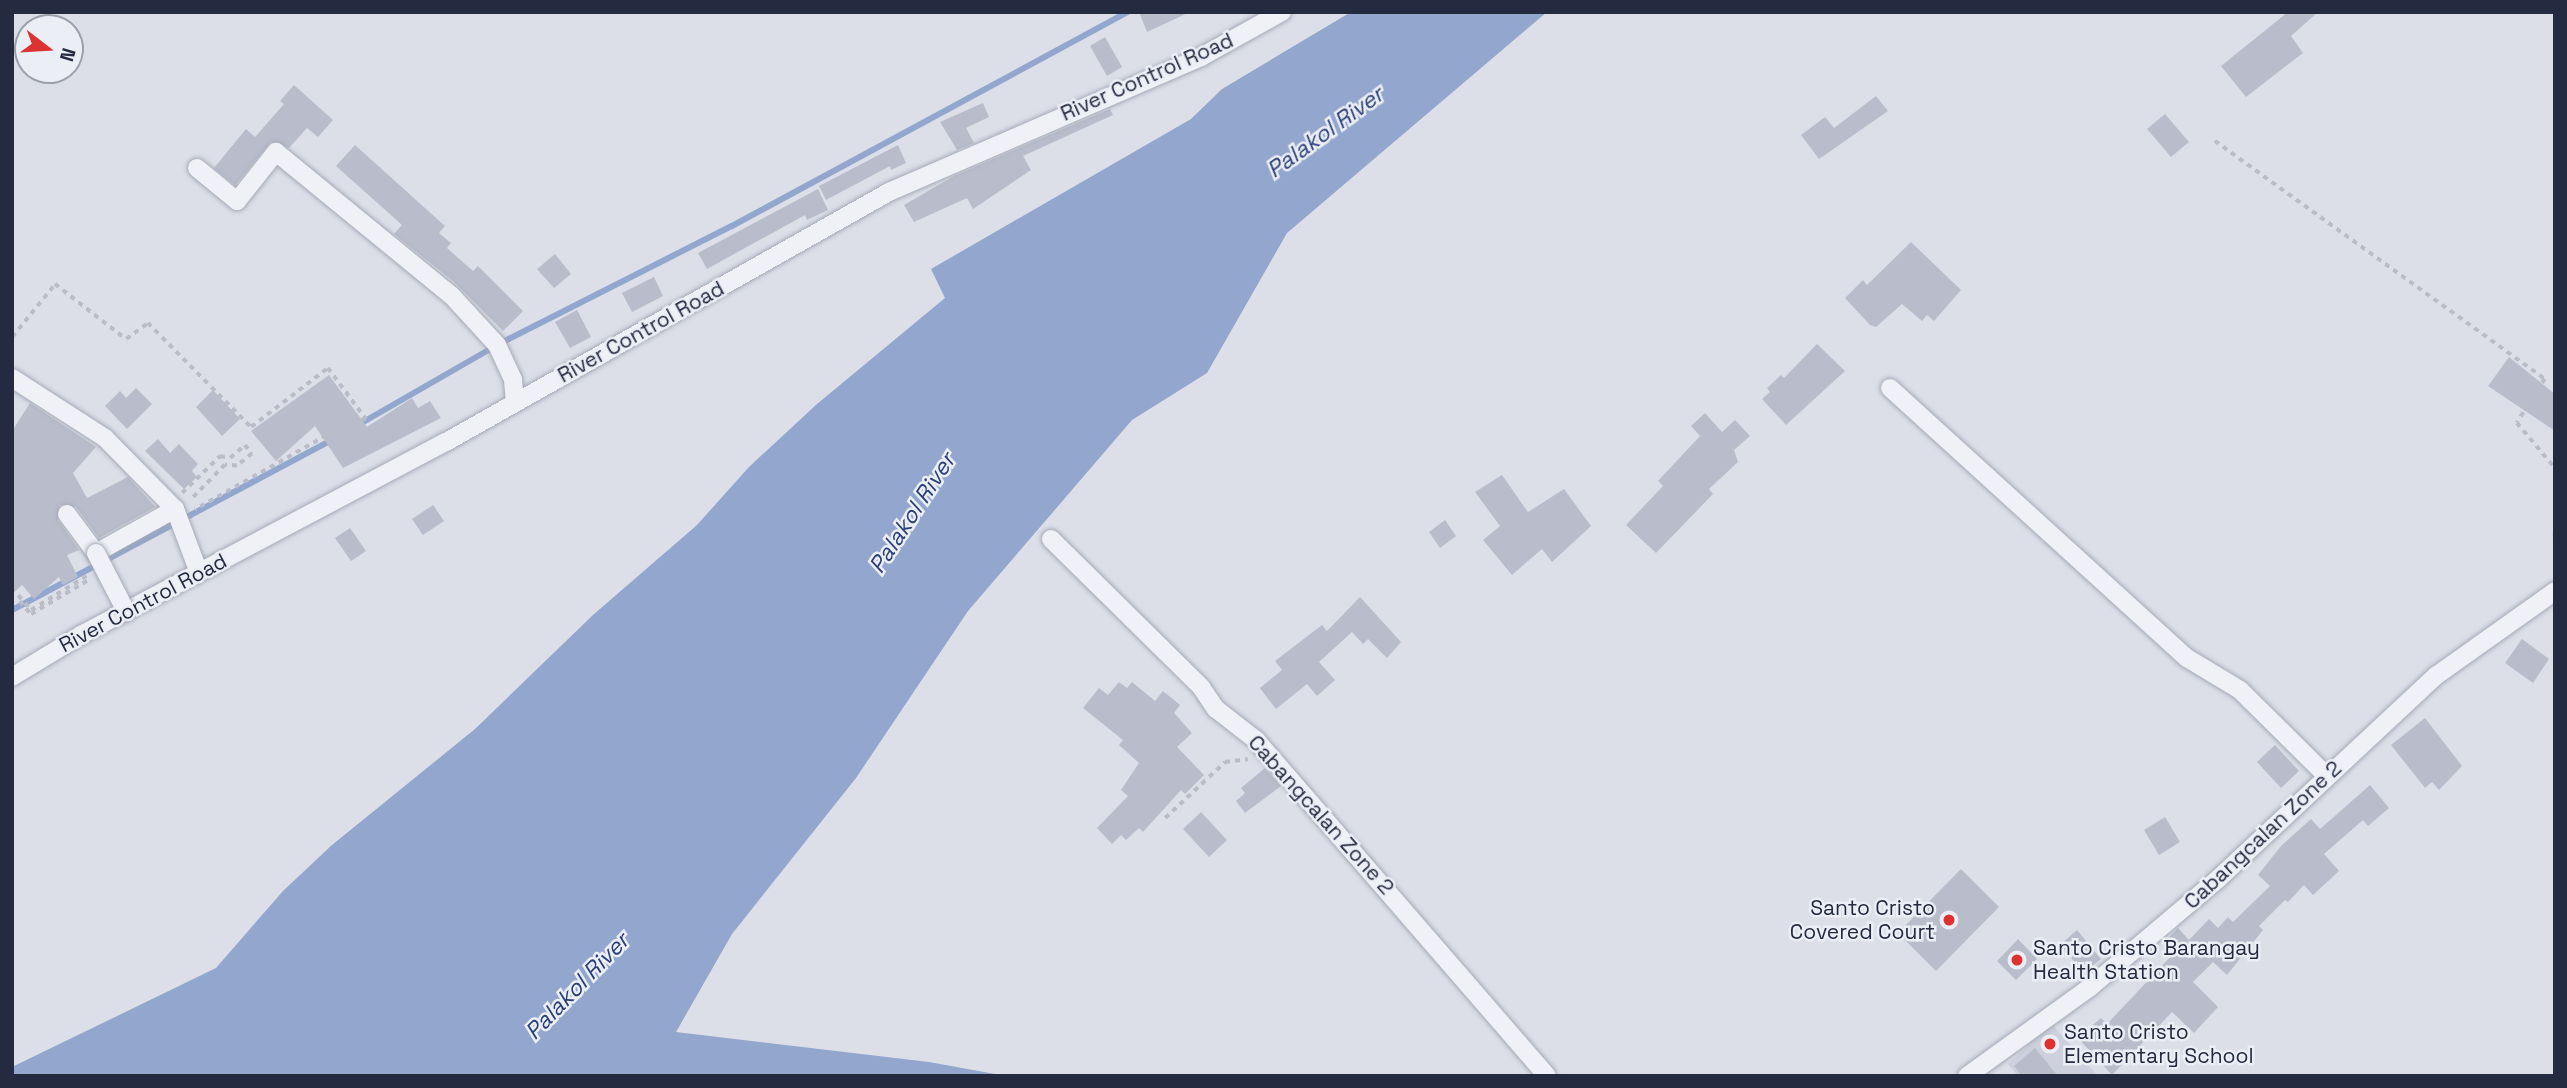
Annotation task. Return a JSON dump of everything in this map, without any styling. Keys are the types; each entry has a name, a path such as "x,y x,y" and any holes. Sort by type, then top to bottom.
{"street":[{"name":"River Control Road","path":"12,677 126,611 515,403 889,192 1202,57 1282,12"},
{"path":"197,168 237,201 276,152 452,296 497,345 513,380 515,403"},
{"path":"12,379 105,438 179,509 199,573"},
{"path":"1890,388 2187,658 2240,690 2327,776"},
{"path":"96,552 179,509"},
{"path":"67,514 96,552 126,611"},
{"name":"Cabangcalan Zone 2","path":"1051,539 1201,687 1216,709 1271,757 1547,1076"},
{"name":"Cabangcalan Zone 2","path":"1967,1076 2099,979 2218,879 2437,675 2555,591"}],"path":[{"path":"2215,141 2545,379 2517,422 2555,468"},
{"path":"12,337 55,284 126,339 148,323 251,427 328,368 366,419 344,426 179,509"},
{"path":"245,446 252,454 237,466 225,465 179,509 220,456 230,458 245,446"},
{"path":"2555,531 2555,540"},
{"path":"12,589 31,614 94,574"},
{"path":"1165,818 1225,762 1271,757"}],"shaded area":[{"name":"Santo Cristo Elementary School","path":"2052,1024 2098,1076 2018,1076 2008,1064"}],"water":[{"name":"Palakol River","path":"1351,12 1547,12 1287,233 1207,373 1132,420 968,611 856,778 732,934 676,1032 929,1062 1006,1076 12,1076 12,1067 216,968 283,891 332,845 475,729 593,615 697,525 749,467 817,404 945,298 931,269 1191,119 1222,89"}],"building":[{"path":"1139,12 1190,12 1147,32"},
{"path":"2288,12 2318,12 2291,36 2303,53 2246,97 2221,66"},
{"path":"1105,37 1122,67 1107,76 1090,46"},
{"path":"294,85 333,120 318,137 307,128 289,148 271,142 235,185 214,168 246,129 255,137 284,104 280,101"},
{"path":"1876,96 1888,111 1819,159 1801,135 1825,117 1834,128"},
{"path":"983,103 989,117 966,128 974,143 957,150 940,122"},
{"path":"1110,109 1113,115 1023,156 1031,170 973,209 967,198 914,222 904,205 954,176"},
{"path":"2165,114 2189,142 2171,157 2147,129"},
{"path":"355,145 445,226 439,233 451,243 447,248 473,271 478,266 523,311 503,331 453,281 394,234 402,225 336,166"},
{"path":"898,145 906,163 891,170 890,166 826,200 819,186"},
{"path":"818,189 828,210 807,220 805,215 707,269 698,253"},
{"path":"1911,242 1961,290 1934,321 1927,315 1922,321 1902,304 1876,327 1870,325 1845,298 1863,280 1867,285"},
{"path":"555,254 571,274 554,288 537,269"},
{"path":"654,277 663,296 632,312 622,293"},
{"path":"577,310 591,337 570,348 555,322"},
{"path":"1817,344 1845,371 1786,425 1762,399 1770,392 1767,388 1781,375 1784,378"},
{"path":"2509,357 2555,394 2555,431 2488,386"},
{"path":"329,375 367,427 412,398 418,408 430,401 441,418 343,468 315,426 276,461 251,431"},
{"path":"136,388 152,404 127,429 105,406 120,391 126,398"},
{"path":"213,390 240,419 222,436 196,407"},
{"path":"30,403 96,447 73,473 87,498 128,477 155,507 99,538 76,507 60,505 58,520 79,550 67,555 78,577 63,585 59,577 34,599 22,585 12,594 12,431"},
{"path":"1705,413 1722,432 1735,420 1750,436 1734,450 1738,462 1709,489 1713,494 1656,553 1626,525 1663,486 1658,481 1700,436 1691,426"},
{"path":"158,439 170,453 179,444 198,464 192,471 197,477 184,489 145,451"},
{"path":"1502,475 1528,512 1564,489 1591,526 1552,562 1542,549 1512,575 1483,540 1500,526 1475,492"},
{"path":"433,505 444,521 423,535 412,519"},
{"path":"1445,520 1456,536 1440,548 1429,532"},
{"path":"350,528 366,551 351,561 335,538"},
{"path":"1360,597 1401,642 1387,658 1368,639 1363,644 1352,632 1319,662 1335,680 1317,696 1307,684 1276,709 1260,688 1282,670 1275,661 1322,625 1327,631"},
{"path":"2522,639 2549,659 2533,683 2505,663"},
{"path":"1119,682 1127,688 1132,682 1155,701 1163,691 1180,705 1174,713 1192,733 1177,747 1204,775 1185,794 1181,790 1143,832 1139,828 1126,840 1121,835 1112,844 1097,828 1128,796 1121,790 1139,763 1119,745 1123,740 1083,708 1099,688 1108,695"},
{"path":"2425,718 2462,766 2439,790 2432,782 2425,788 2391,745"},
{"path":"2275,745 2299,771 2281,788 2257,762"},
{"path":"1265,768 1281,786 1245,813 1236,801 1245,793 1241,788"},
{"path":"2370,785 2389,808 2368,826 2363,820 2324,854 2339,871 2313,895 2304,885 2288,902 2285,900 2259,926 2263,930 2227,975 2213,962 2193,982 2218,1007 2194,1033 2172,1012 2112,1075 2078,1038 2101,1018 2107,1024 2175,952 2165,941 2178,928 2189,940 2209,919 2218,928 2228,917 2233,922 2270,886 2258,875 2281,846 2311,819 2320,829"},
{"path":"1201,812 1227,840 1209,857 1183,829"},
{"path":"2165,817 2180,842 2159,855 2144,830"},
{"name":"Santo Cristo Covered Court","path":"1961,869 1999,907 1936,971 1898,933"},
{"path":"2077,930 2101,959 2084,973 2060,945"},
{"name":"Santo Cristo Barangay Health Station","path":"2018,939 2037,959 2016,980 1997,961"},
{"path":"2035,1048 2058,1076 2022,1076 2014,1066"}],"waterway":[{"path":"358,425 497,345 732,226 1127,12"},
{"path":"12,610 333,439"}],"place":[{"name":"Santo Cristo Covered Court","path":"1949,920"},
{"name":"Santo Cristo Barangay Health Station","path":"2017,960"},
{"name":"Santo Cristo Elementary School","path":"2050,1044"}]}
